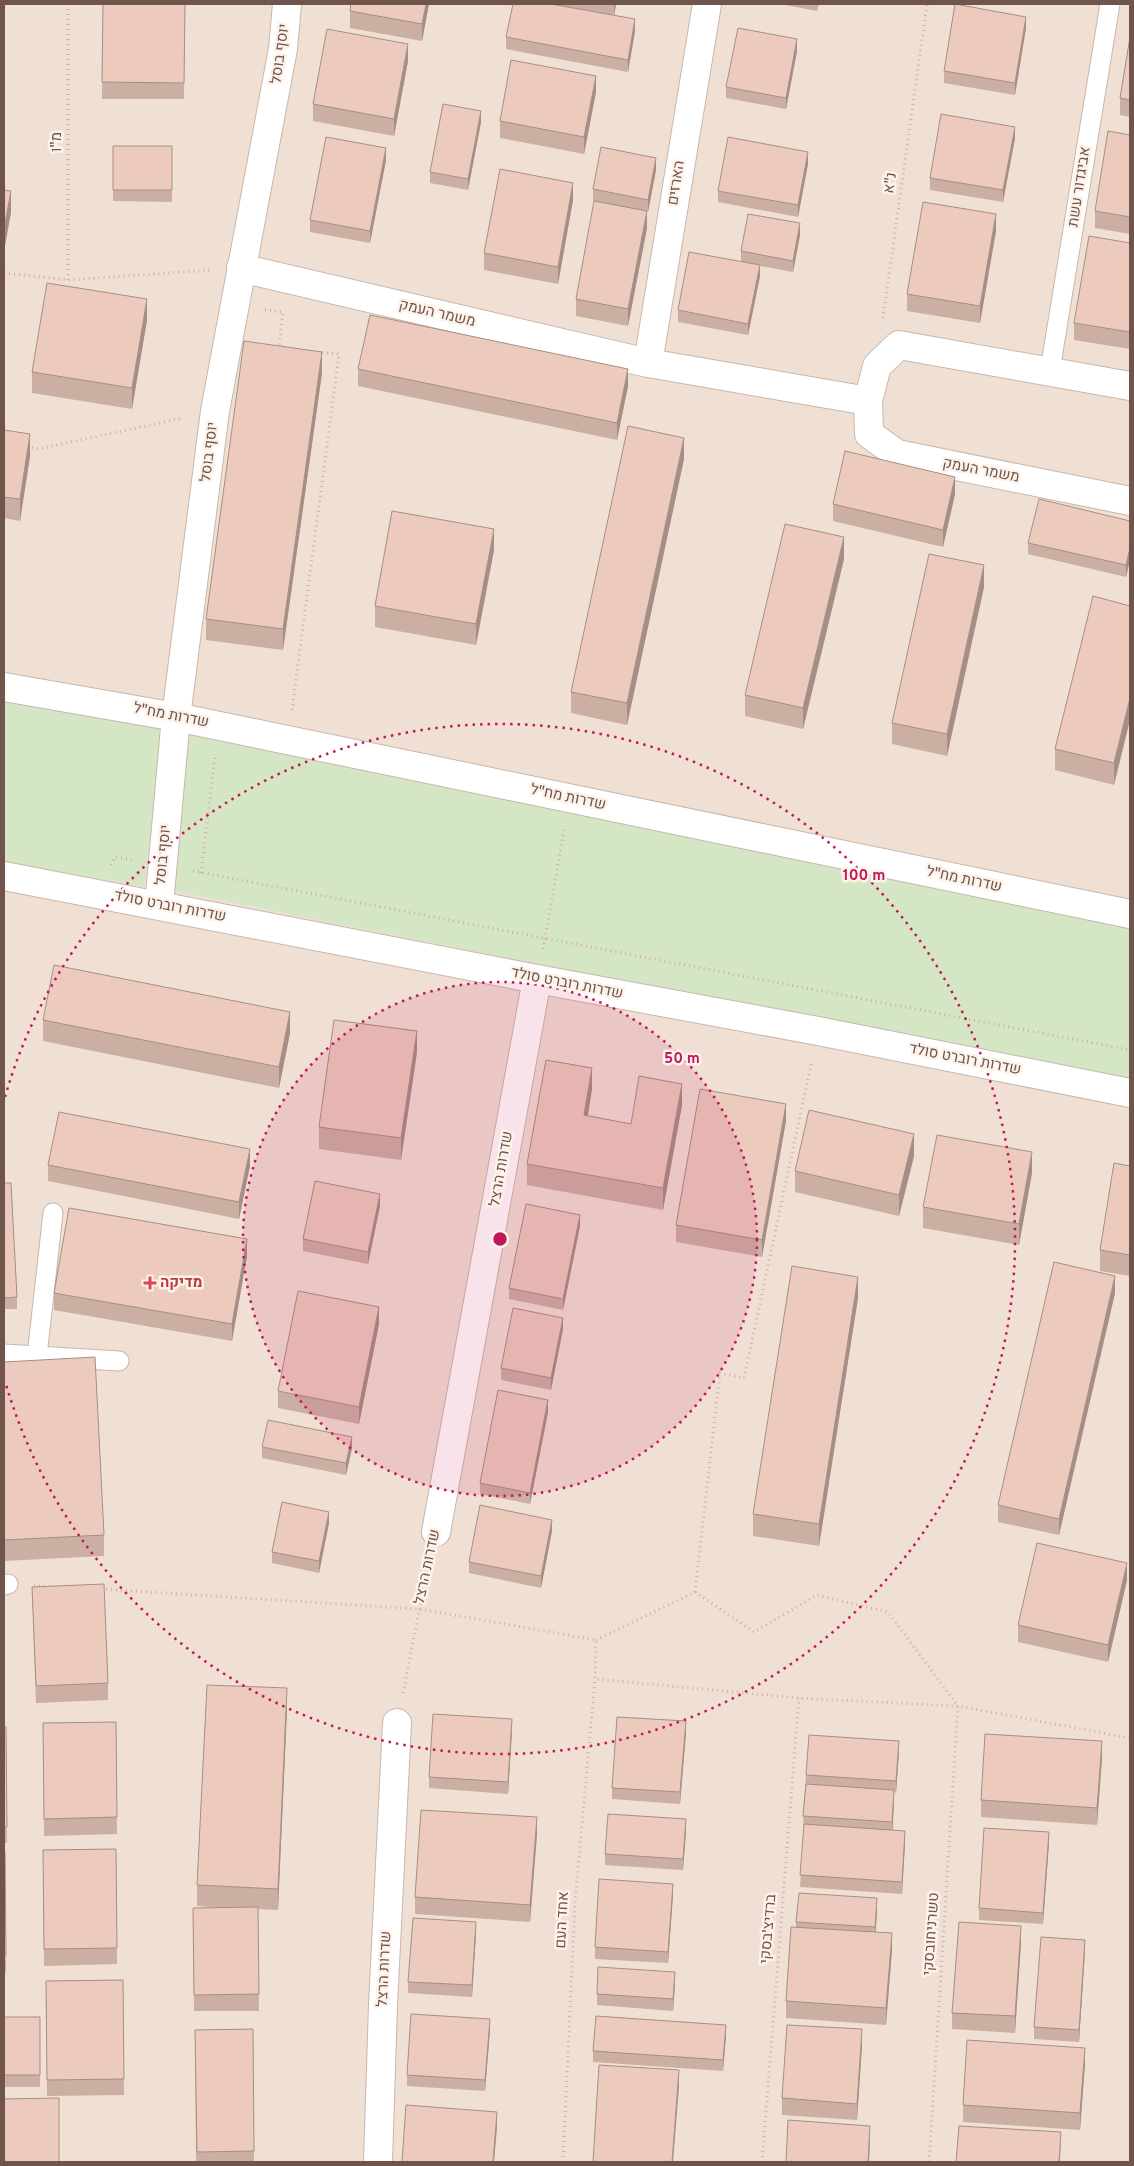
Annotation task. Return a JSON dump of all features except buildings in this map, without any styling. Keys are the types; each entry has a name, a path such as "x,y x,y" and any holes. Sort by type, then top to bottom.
{"street":[{"name":"יוסף בוסל","path":"159,905 176,717 215,411 283,49 287,4"},
{"name":"הארזים","path":"648,363 707,4"},
{"name":"משמר העמק","path":"241,268 648,363 868,401"},
{"path":"877,366 899,345 1050,370 1130,386"},
{"name":"משמר העמק","path":"877,366 868,401 869,434 897,454 1130,501"},
{"name":"שדרות מח\"ל","path":"4,687 218,725 1130,914"},
{"name":"שדרות רוברט סולד","path":"4,876 818,1031 1130,1094"},
{"name":"שדרות הרצל","path":"436,1532 537,979"},
{"name":"שדרות הרצל","path":"378,2162 383,2005 397,1723"}],"lane":[{"name":"אביגדור עשת","path":"1050,370 1110,4"},
{"path":"36,1356 53,1213"},
{"path":"4,1354 119,1361"}],"path":[{"name":"מ\"ו","path":"68,4 68,280"},
{"name":"נ\"א","path":"877,366 927,4"},
{"path":"4,273 68,280 241,268"},
{"path":"234,307 284,312 279,347 287,348"},
{"path":"288,740 339,354 313,351"},
{"path":"21,446 38,449 215,411"},
{"path":"201,873 218,725"},
{"path":"537,979 570,798"},
{"path":"95,893 115,857 1130,1050"},
{"path":"694,1592 720,1373 744,1378 818,1031"},
{"name":"שדרות הרצל","path":"397,1723 436,1532"},
{"path":"6,1585 58,1587"},
{"path":"97,1589 419,1609 596,1640 694,1592"},
{"path":"694,1592 754,1632 817,1595 888,1612 958,1706"},
{"name":"אחד העם","path":"563,2162 575,1902 595,1679 596,1640"},
{"path":"595,1679 799,1698 958,1706 1130,1738"},
{"name":"ברדיצ'בסקי","path":"762,2162 799,1698"},
{"name":"טשרניחובסקי","path":"929,2162 958,1706"}],"shaded area":[{"path":"4,4 1130,4 1130,2162 4,2162"}],"green space":[{"path":"4,699 163,728 144,886 4,862"},
{"path":"187,733 1130,913 1130,1082 173,891"}],"place":[{"name":"מדיקה","path":"150,1283"}]}
